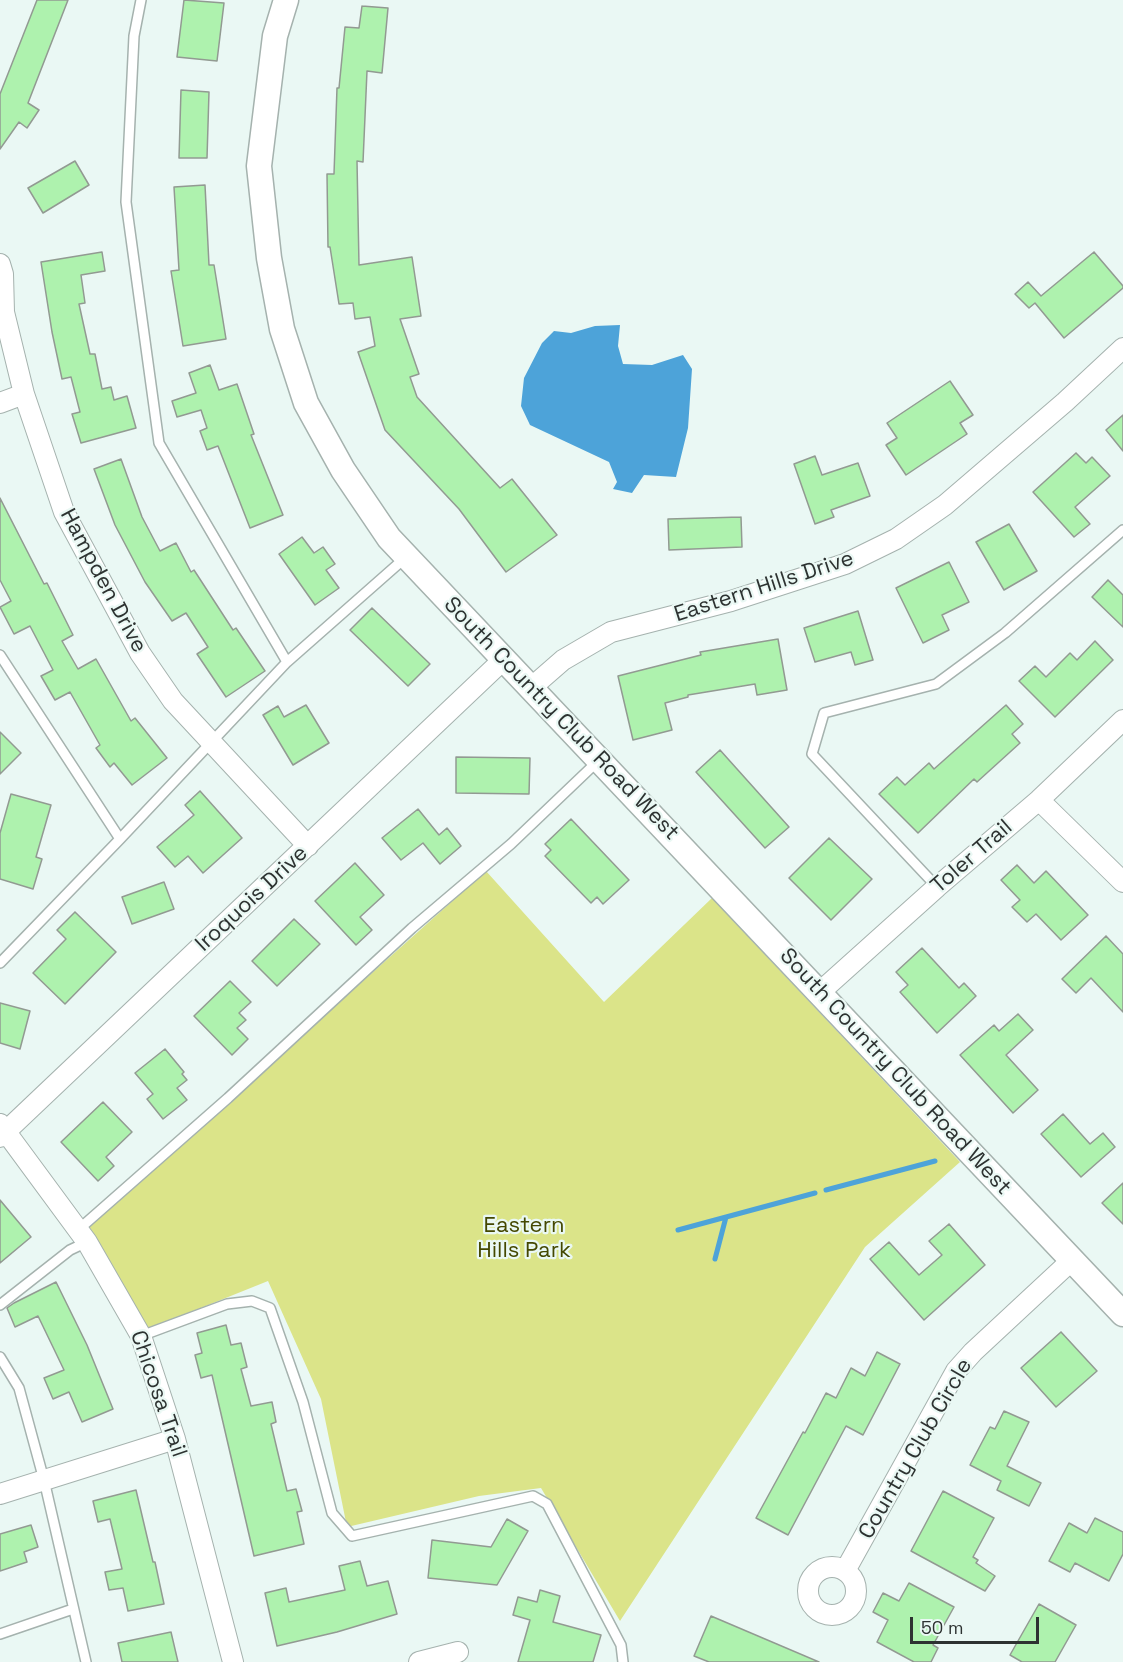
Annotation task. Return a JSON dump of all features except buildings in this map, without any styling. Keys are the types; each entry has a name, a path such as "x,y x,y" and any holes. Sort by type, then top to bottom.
{"street":[{"name":"South Country Club Road West","path":"286,0 275,36 259,166 269,258 282,329 306,403 343,470 389,538 1123,1314"},
{"name":"Hampden Drive","path":"0,264 3,274 4,312 24,394 64,512 140,653 173,701 308,846"},
{"name":"Eastern Hills Drive","path":"532,687 563,660 611,632 731,601 834,568 896,539 945,505 1065,402 1123,348"},
{"path":"0,403 24,394"},
{"name":"Iroquois Drive","path":"2,1131 308,846 504,659"},
{"name":"Toler Trail","path":"820,992 937,887 1039,800 1123,720"},
{"path":"1039,800 1123,882"},
{"name":"Chicosa Trail","path":"2,1131 83,1236 141,1336 176,1439 233,1662"},
{"name":"Country Club Circle","path":"845,1571 956,1371 972,1352 1072,1260"},
{"path":"0,1494 176,1439"},
{"path":"419,1662 458,1652"}],"lane":[{"path":"141,0 134,36 126,202 159,443 287,662"},
{"path":"937,887 812,754 824,713 936,684 1005,633 1123,530"},
{"path":"0,963 287,662 407,557"},
{"path":"0,655 120,839"},
{"path":"0,1305 70,1250 228,1098 420,921 518,837 599,759"},
{"path":"141,1336 227,1304 252,1301 270,1308 303,1402 332,1513 352,1536 533,1496 547,1504 621,1645 623,1662"},
{"path":"0,1357 19,1388 44,1480 86,1662"},
{"path":"0,1634 73,1609"}],"green space":[{"name":"Eastern Hills Park","path":"486,871 604,1002 712,898 960,1162 865,1247 620,1621 541,1488 479,1496 347,1527 321,1399 268,1281 146,1330 89,1226"}],"water":[{"path":"620,325 618,346 623,364 652,365 683,355 692,369 688,428 676,477 644,475 632,493 613,489 617,482 609,462 530,425 521,406 524,378 542,343 554,331 571,333 595,326"}],"waterway":[{"path":"826,1190 935,1161"},
{"path":"678,1230 815,1193"},
{"path":"715,1259 726,1217"}]}
